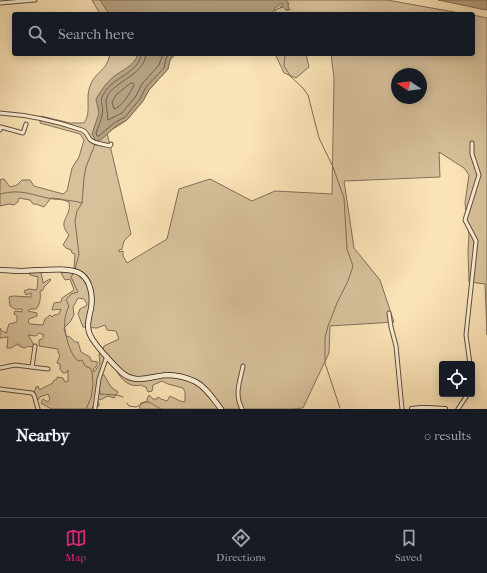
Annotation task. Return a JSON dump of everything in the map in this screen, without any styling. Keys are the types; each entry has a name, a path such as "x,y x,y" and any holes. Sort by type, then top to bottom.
{"street":[{"path":"0,3 35,0"},
{"path":"0,113 43,119 85,131 90,140 94,142 110,146 111,144"},
{"path":"2,123 1,129 23,133 26,124"},
{"path":"470,361 466,335 476,241 465,220 479,175 472,154 472,143"},
{"path":"0,270 75,271 84,276 89,286 92,304 88,324 89,333 123,374 132,378 140,379 170,375 185,378 196,382 204,388 221,409"},
{"path":"389,313 390,327 396,346 402,409"},
{"path":"32,367 35,346"},
{"path":"95,408 99,379 108,356"},
{"path":"0,368 15,365 48,369"},
{"path":"242,409 237,392 243,366"},
{"path":"0,389 32,393 38,409"},
{"path":"458,409 466,397"},
{"path":"412,409 446,409"}],"shaded area":[{"path":"92,0 387,0 454,12 99,12"},
{"path":"475,15 487,18 487,335 485,284 469,282 469,234 465,203 469,175 464,168 439,152 440,177 344,181 354,248 380,280 394,322 330,326 329,353 303,408 139,409 141,403 148,401 147,399 149,395 153,399 157,399 158,397 167,401 170,396 185,402 185,392 183,388 162,381 153,385 152,391 148,392 146,387 128,383 123,379 118,374 103,349 104,346 119,339 116,331 107,330 105,325 97,328 83,327 78,314 80,309 87,304 84,299 78,298 73,307 74,315 64,328 66,336 70,337 75,342 78,342 81,352 90,357 91,361 98,362 96,367 93,369 94,372 100,364 99,354 103,353 105,359 99,376 102,374 104,375 111,387 118,392 114,398 108,396 100,400 97,398 99,406 95,408 93,406 92,409 51,409 41,403 43,399 48,402 50,399 48,394 40,397 37,401 34,393 36,387 38,386 39,389 41,389 53,383 57,377 63,378 65,382 68,381 68,370 66,373 63,373 60,369 60,364 57,363 60,355 58,353 58,349 39,346 39,340 42,339 44,335 39,333 36,336 28,335 34,345 32,347 28,346 25,348 19,346 18,344 11,348 7,348 8,337 0,338 0,328 2,331 7,333 9,324 17,322 17,316 14,314 15,311 22,312 22,309 15,309 10,306 9,297 31,297 31,293 26,295 24,291 29,289 37,290 38,277 30,275 29,273 41,272 43,283 50,279 51,280 43,290 40,291 40,301 36,309 30,309 28,311 37,313 37,316 29,319 28,322 30,324 43,325 45,319 50,315 52,317 59,314 61,309 52,310 54,303 61,302 62,298 74,290 70,279 65,280 61,273 66,271 76,274 78,270 74,268 75,254 63,245 69,235 65,230 64,222 68,212 69,202 51,198 44,207 33,204 30,200 19,198 18,202 14,205 9,204 0,206 1,179 4,179 10,187 17,185 22,180 30,180 34,186 63,194 67,191 72,168 79,157 84,140 80,134 40,123 41,116 70,123 84,123 88,114 88,95 90,86 95,77 104,68 109,56 173,56 170,60 168,69 149,90 143,101 127,120 107,133 131,234 124,241 122,249 119,250 119,252 123,251 123,256 127,263 167,239 179,189 210,179 252,201 275,191 332,194 334,78 331,56 475,56"},
{"path":"276,56 306,56 309,67 296,78 284,73"}],"water":[{"path":"100,0 287,0 290,10 287,9 287,11 283,7 281,8 280,7 283,5 282,3 272,12 108,12"},
{"path":"438,0 487,0 487,10 481,9"},
{"path":"137,56 173,56 170,60 168,69 149,90 143,101 127,120 116,126 102,139 96,141 92,134 99,113 96,99 107,83 115,75 131,65"}],"waterway":[{"path":"275,12 275,10 280,8"},
{"path":"285,56 284,66 291,77 308,95 319,138 333,167 344,198 347,249 353,266 328,326 325,338 325,363 340,408"},
{"path":"75,269 79,254 75,221 77,211 82,203 86,167 95,144"},
{"path":"0,194 8,192 21,192 53,199 82,203"},
{"path":"73,274 71,277 78,292 71,294 66,300 69,306 65,318 65,328 67,341 75,358 78,361 82,360 85,366 90,368 92,372 93,384 91,398 86,409"},
{"path":"100,391 100,394 117,395 123,397"},
{"path":"127,403 129,406 136,407 148,402 161,409"}]}
